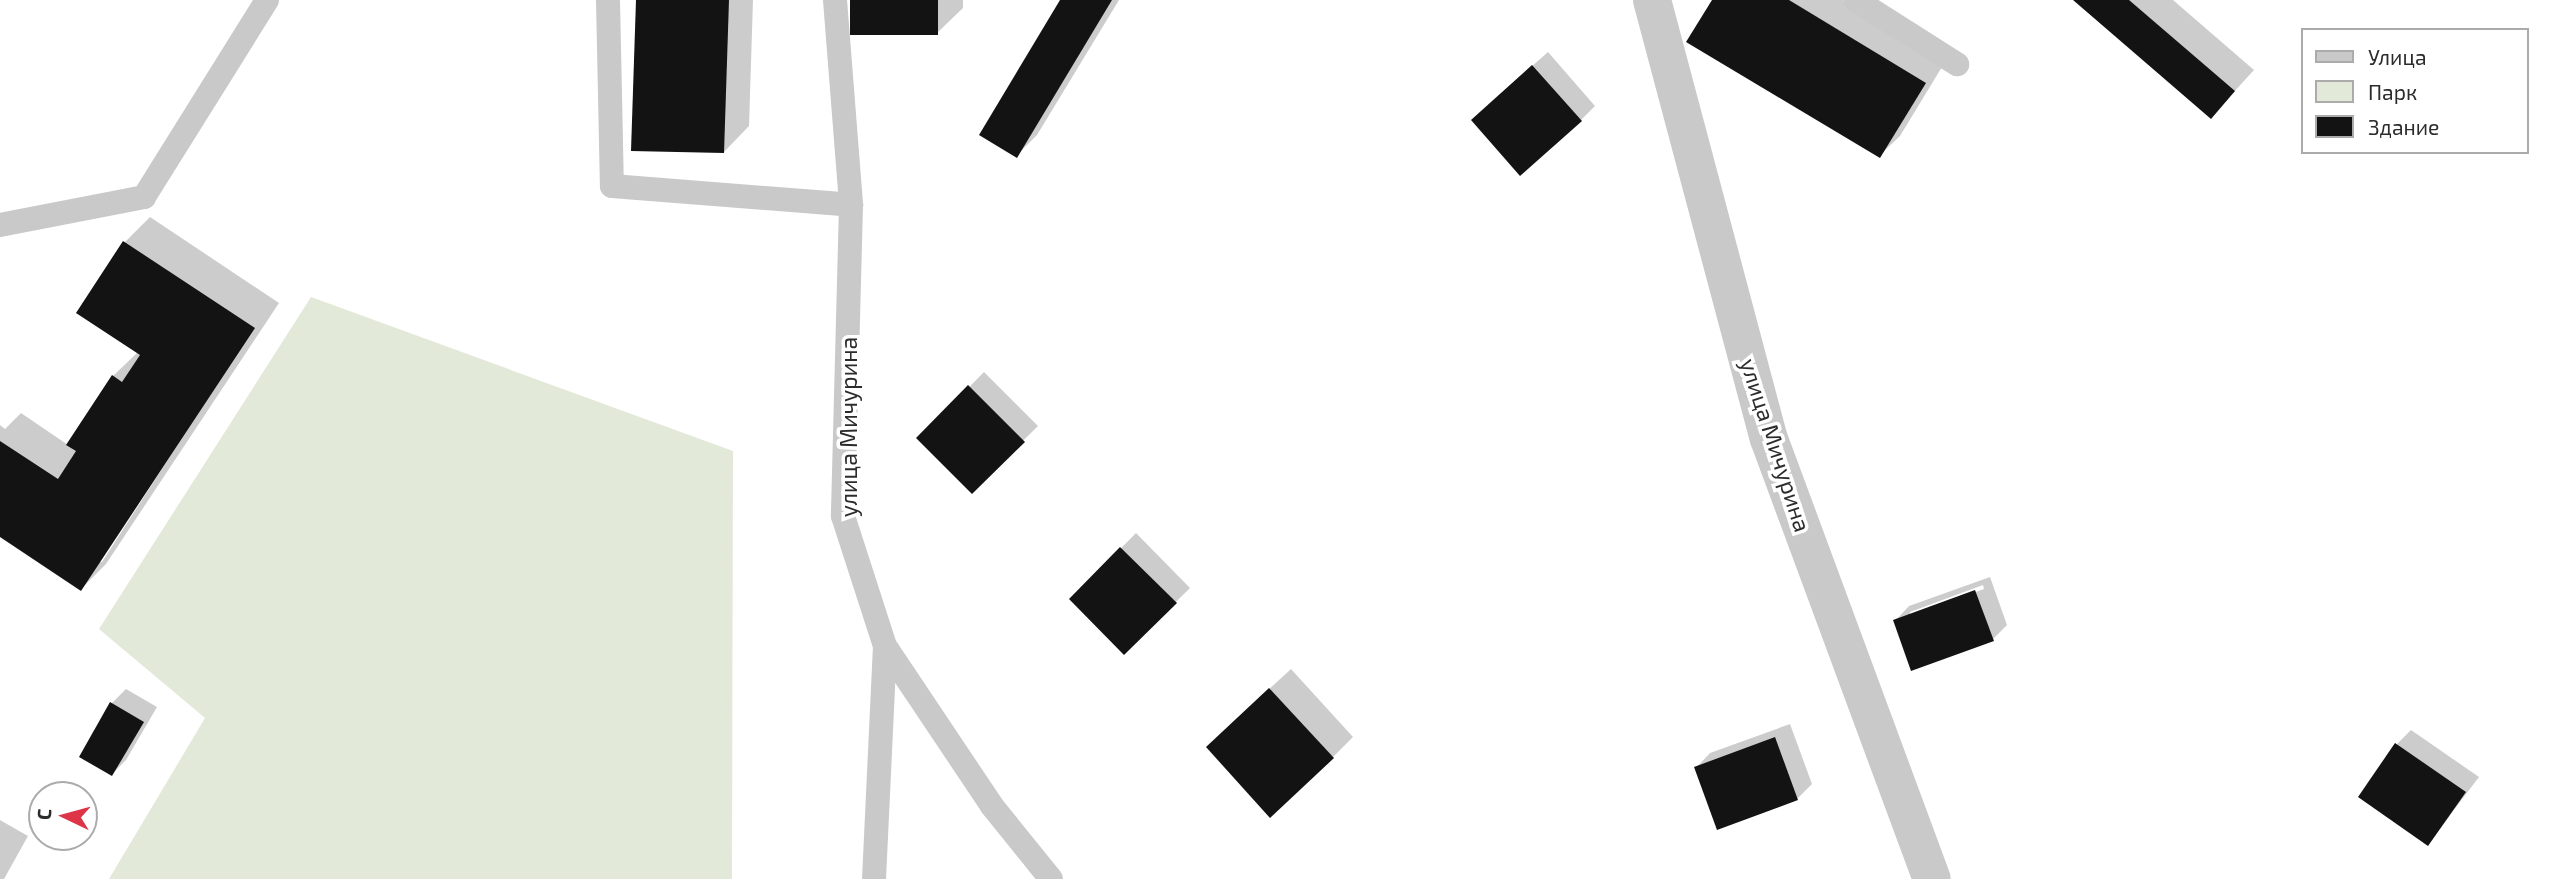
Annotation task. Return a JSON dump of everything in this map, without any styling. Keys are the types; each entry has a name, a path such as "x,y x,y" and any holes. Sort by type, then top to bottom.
{"street":[{"name":"улица Мичурина","path":"1653,0 1769,439 1932,879"}],"lane":[{"path":"0,225 144,197 267,0"},
{"path":"608,0 611,186 851,205"},
{"name":"улица Мичурина","path":"835,0 851,205 843,516 885,646 992,806 1051,879"},
{"path":"1856,0 1957,64"},
{"path":"874,879 885,646"}],"green space":[{"path":"311,297 733,451 732,879 109,879 205,718 99,629"}],"building":[{"path":"636,0 729,0 724,153 631,151"},
{"path":"850,0 938,0 938,35 850,35"},
{"path":"1060,0 1112,0 1017,158 979,135"},
{"path":"1712,0 1789,0 1926,83 1880,158 1686,42"},
{"path":"2073,0 2129,0 2235,91 2211,119"},
{"path":"1532,65 1582,121 1520,176 1471,120"},
{"path":"123,241 255,328 81,591 0,537 0,441 58,479 76,451 66,445 112,375 122,382 140,355 76,313"},
{"path":"968,385 1025,442 972,494 916,438"},
{"path":"1120,547 1177,603 1124,655 1069,599"},
{"path":"1975,590 1994,641 1911,671 1893,620"},
{"path":"1269,688 1334,758 1270,818 1206,747"},
{"path":"110,702 144,722 112,776 79,757"},
{"path":"1775,737 1798,800 1717,830 1694,767"},
{"path":"2395,743 2466,792 2428,846 2358,797"}]}
